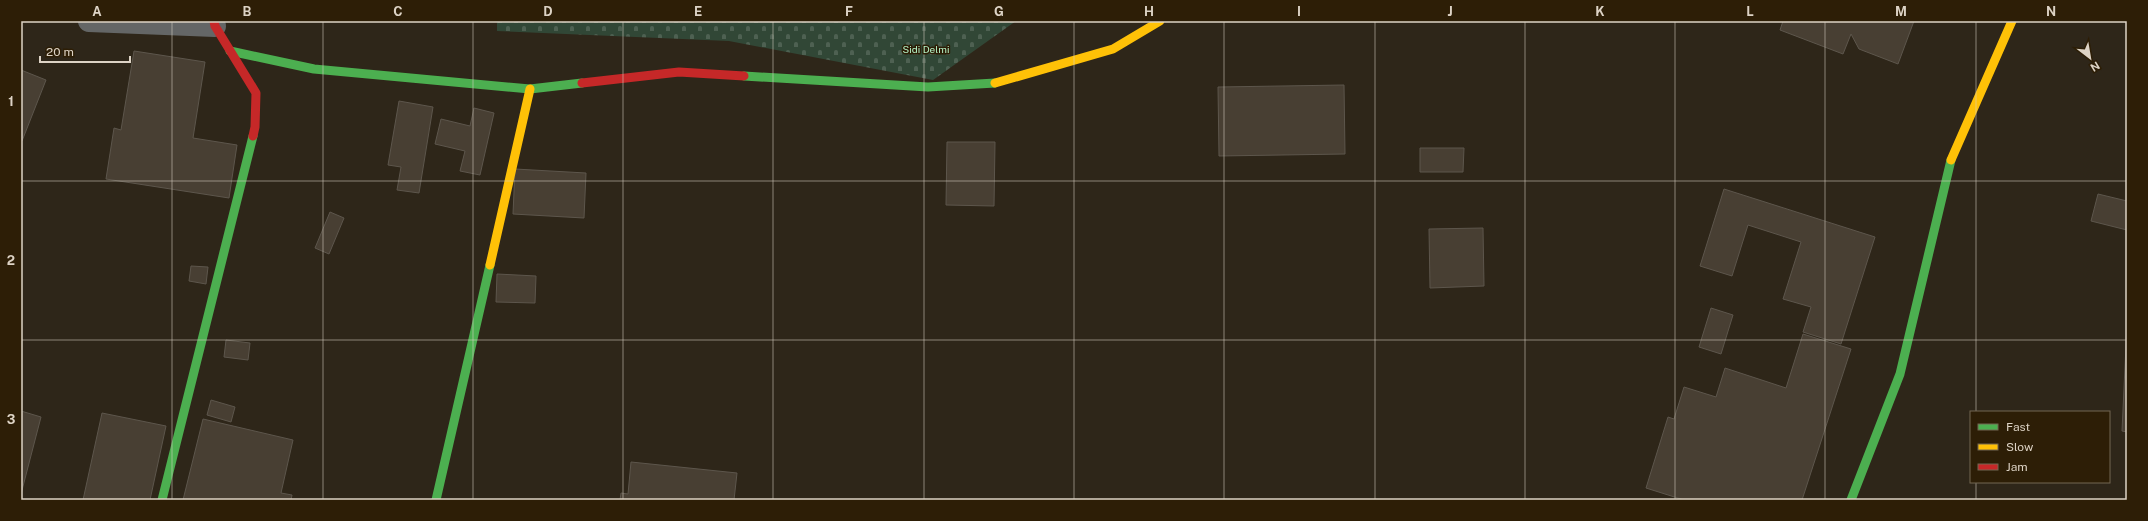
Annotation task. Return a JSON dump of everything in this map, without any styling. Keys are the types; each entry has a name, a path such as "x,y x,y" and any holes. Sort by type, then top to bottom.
{"street":[{"path":"89,21 215,24 256,93 255,127 162,500"},
{"path":"230,51 314,69 530,89 679,72 928,87 992,84 1113,49 1160,21"},
{"path":"1851,500 1900,374 1951,158 2012,21"},
{"path":"436,500 530,89"}],"green space":[{"name":"Sidi Delmi","path":"497,21 1016,21 933,80 729,41 497,31"}],"building":[{"path":"1783,21 1914,21 1898,64 1859,49 1851,34 1843,54 1780,30"},
{"path":"134,51 205,62 193,138 237,145 229,198 106,179 114,128 121,130"},
{"path":"21,70 46,80 22,141 21,140"},
{"path":"1344,85 1345,154 1219,156 1218,87"},
{"path":"399,101 433,107 419,193 397,190 401,167 388,165"},
{"path":"474,108 494,113 480,175 460,171 465,151 435,144 441,119 470,126"},
{"path":"947,142 995,142 994,206 946,205"},
{"path":"1420,148 1464,148 1463,172 1420,172"},
{"path":"515,169 586,173 584,218 513,214"},
{"path":"1724,189 1875,237 1841,344 1803,332 1811,307 1783,299 1801,242 1748,225 1732,276 1700,266"},
{"path":"2098,194 2127,201 2127,230 2091,221"},
{"path":"330,212 344,218 329,254 315,248"},
{"path":"1483,228 1484,286 1430,288 1429,229"},
{"path":"191,266 208,267 206,284 189,281"},
{"path":"497,274 536,276 535,303 496,302"},
{"path":"1711,308 1733,315 1721,354 1699,347"},
{"path":"2127,324 2127,432 2122,431"},
{"path":"1803,334 1851,349 1802,500 1684,500 1646,488 1668,417 1674,419 1684,387 1716,397 1725,368 1786,388"},
{"path":"226,340 250,343 248,360 224,357"},
{"path":"211,400 235,407 231,422 207,415"},
{"path":"21,411 41,417 21,494"},
{"path":"102,413 166,426 150,500 83,500"},
{"path":"203,419 293,440 281,493 292,495 291,500 183,500"},
{"path":"631,462 737,473 734,500 620,500 621,493 628,494"}],"traffic: fast":[{"path":"230,51 314,69 530,89 582,83"},
{"path":"744,76 928,87 995,83"},
{"path":"162,500 253,136"},
{"path":"1851,500 1900,374 1951,160"},
{"path":"436,500 490,265"}],"traffic: slow":[{"path":"995,83 1113,49 1160,21"},
{"path":"1951,160 2012,21"},
{"path":"490,265 530,89"}],"traffic: jam":[{"path":"214,21 215,26 256,93 255,127 253,136"},
{"path":"582,83 679,72 744,76"}]}
